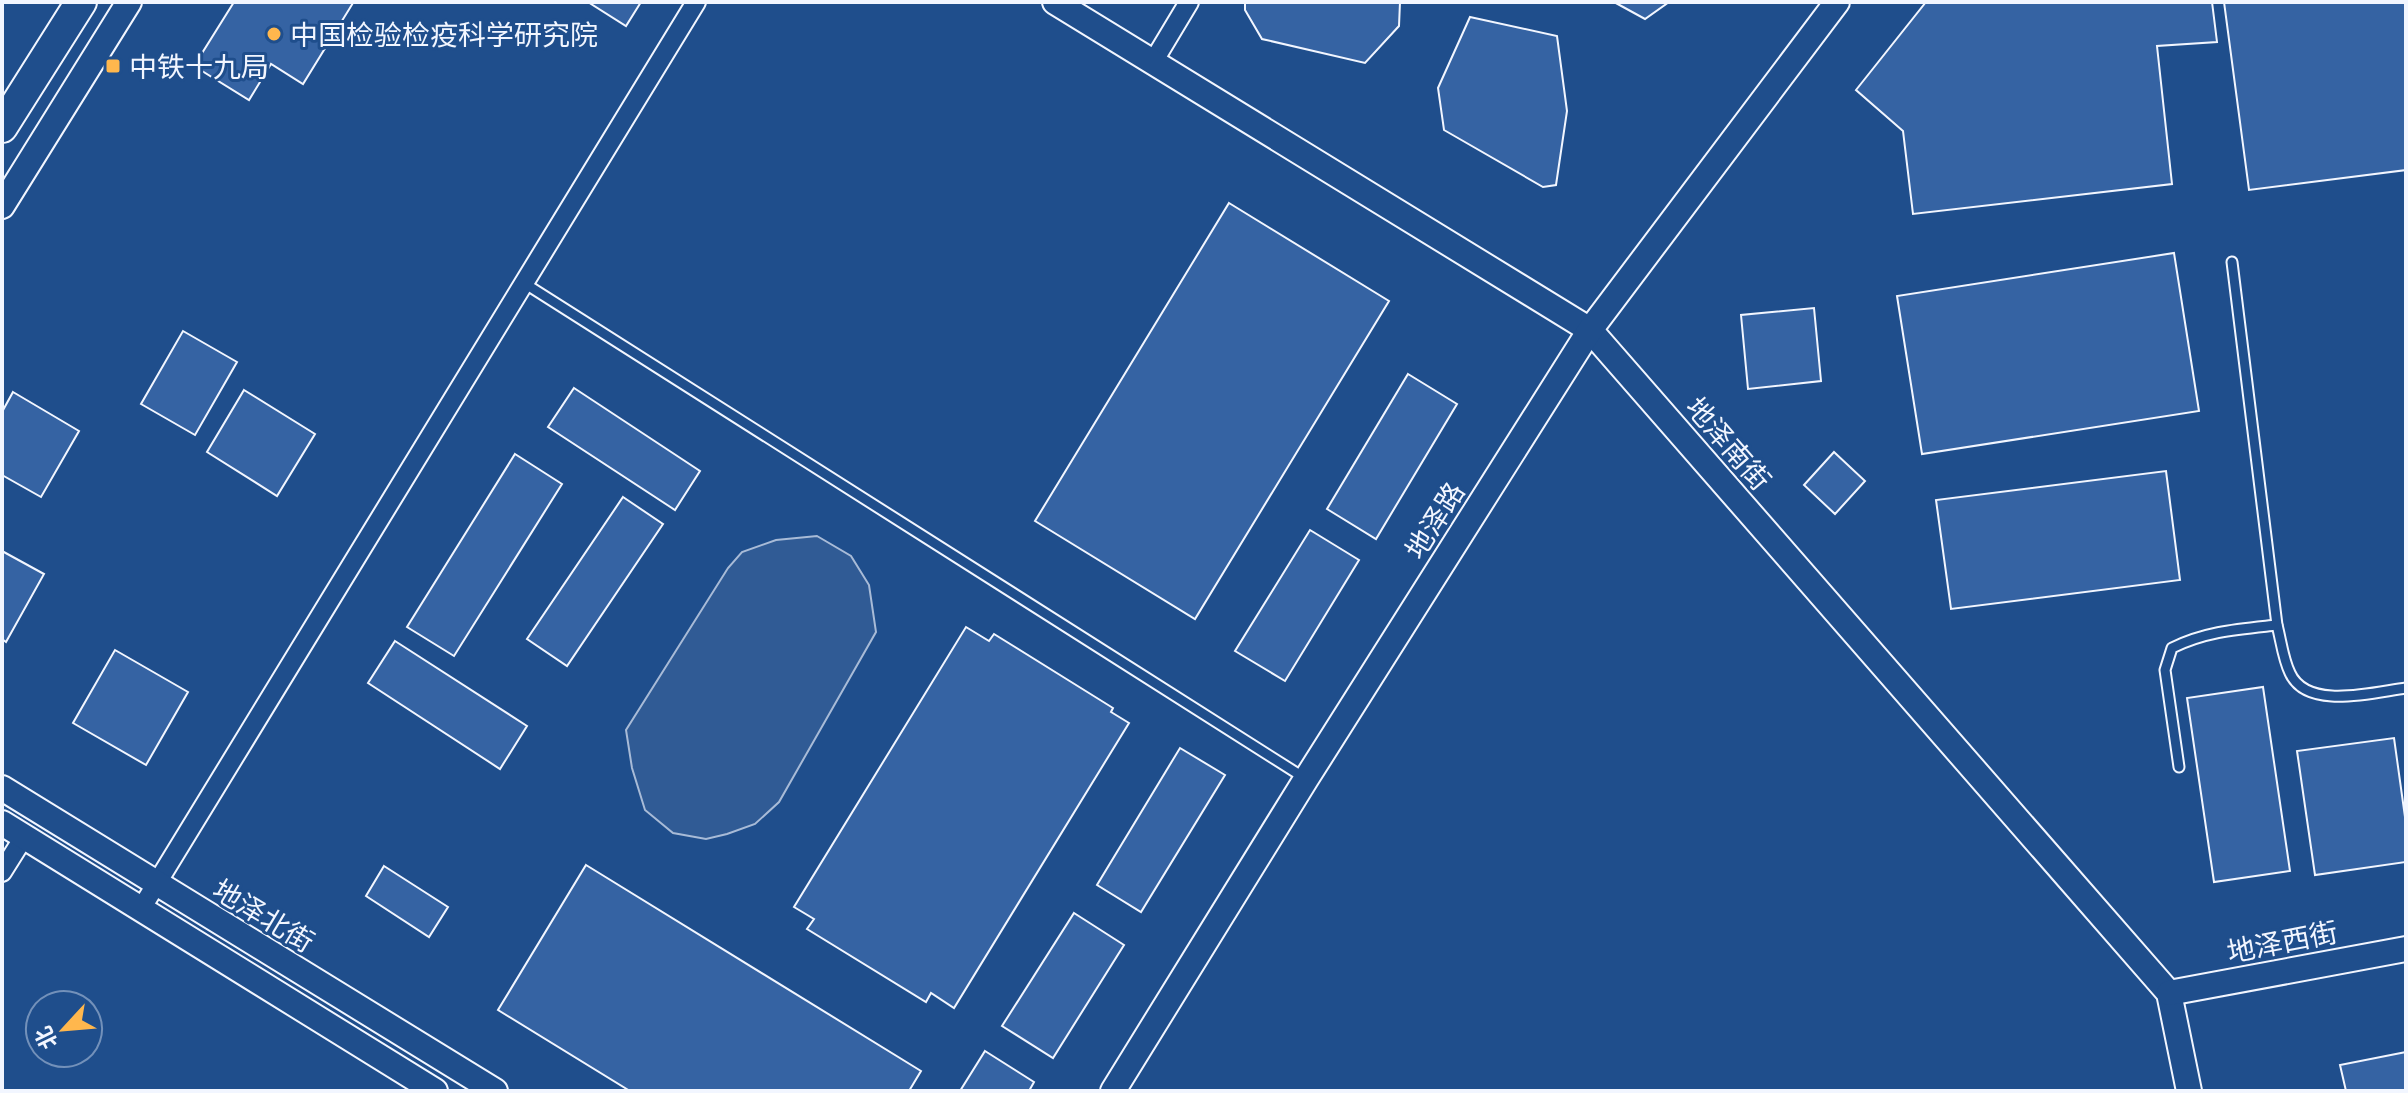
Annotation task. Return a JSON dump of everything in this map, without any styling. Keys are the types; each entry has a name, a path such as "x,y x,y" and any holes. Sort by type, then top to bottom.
{"main road":[{"path":"2,127 81,2"}],"street":[{"path":"2,206 129,2"},
{"path":"141,909 696,2"},
{"name":"地泽南街","path":"1055,2 1590,330 2169,993 2189,1091"},
{"path":"1153,62 1189,2"},
{"name":"地泽路","path":"1113,1091 1590,330 1837,2"},
{"name":"地泽北街","path":"2,788 495,1091"},
{"path":"2,823 435,1091"},
{"path":"2,872 24,837"},
{"name":"地泽西街","path":"2169,993 2406,949"}],"lane":[{"path":"2232,262 2277,625 2290,676 2308,692 2331,697 2406,688"},
{"path":"524,283 1306,779"},
{"path":"2179,767 2165,670 2172,648 2191,638 2216,631 2277,625"}],"shaded area":[{"path":"817,536 851,556 869,585 876,632 779,802 755,824 727,834 706,839 673,833 645,810 632,768 626,730 728,568 742,552 776,540"}],"building":[{"name":"中国检验检疫科学研究院","path":"234,2 353,3 303,84 271,64 249,100 194,66"},
{"name":"中国检验检疫科学研究院","path":"588,2 641,2 626,26"},
{"path":"1245,2 1400,2 1399,26 1365,63 1262,39 1245,10"},
{"path":"1614,2 1669,2 1645,19"},
{"path":"1926,2 2212,2 2217,42 2157,46 2172,184 1913,214 1903,131 1856,90"},
{"path":"2224,2 2406,2 2406,170 2249,190"},
{"path":"1470,17 1557,36 1567,111 1556,185 1543,187 1444,130 1438,88"},
{"path":"1229,203 1389,301 1195,619 1035,521"},
{"path":"2174,253 2199,411 1922,454 1897,296"},
{"path":"1814,308 1821,381 1748,389 1741,315"},
{"path":"183,331 237,362 195,435 141,404"},
{"path":"1408,374 1457,404 1376,539 1327,509"},
{"path":"574,388 700,471 675,510 548,427"},
{"path":"244,390 315,434 277,496 207,452"},
{"path":"13,392 79,431 41,497 2,475 2,412"},
{"path":"1834,452 1865,481 1835,514 1804,485"},
{"path":"515,454 562,484 454,656 407,627"},
{"path":"2166,471 2180,580 1951,609 1936,500"},
{"path":"623,497 663,524 567,666 527,639"},
{"path":"1310,530 1359,560 1285,681 1235,651"},
{"path":"2,551 44,574 6,642 2,639"},
{"path":"966,627 989,641 994,634 1113,708 1111,712 1129,723 954,1008 931,993 926,1002 807,929 814,919 794,907"},
{"path":"395,641 527,726 500,769 368,683"},
{"path":"115,650 188,692 146,765 73,723"},
{"path":"2263,687 2290,871 2214,882 2187,698"},
{"path":"2394,738 2406,824 2406,862 2315,875 2297,751"},
{"path":"1180,748 1225,775 1141,912 1097,885"},
{"path":"586,865 921,1071 909,1091 630,1091 498,1010"},
{"path":"384,866 448,907 429,937 366,896"},
{"path":"1074,913 1124,945 1053,1058 1002,1026"},
{"path":"985,1051 1034,1082 1029,1091 960,1091"},
{"path":"2406,1052 2406,1091 2346,1091 2340,1065"}],"place":[{"name":"中国检验检疫科学研究院","path":"274,34"},
{"name":"中铁十九局","path":"113,66"}]}
